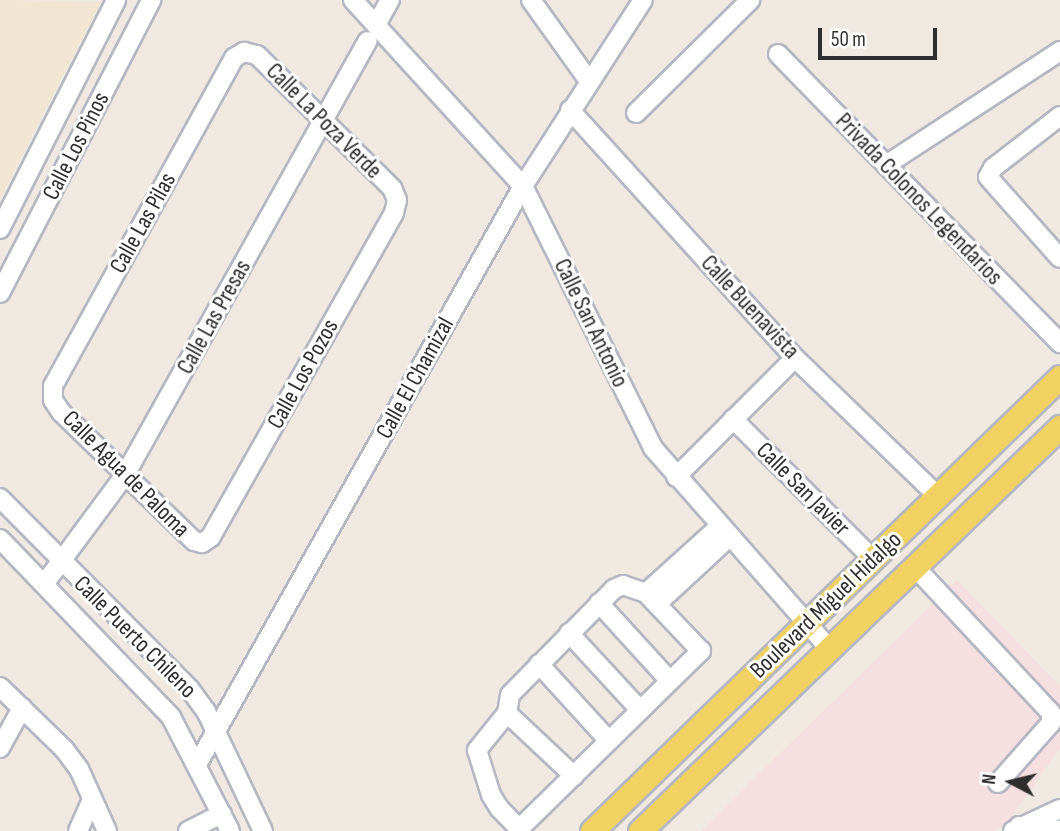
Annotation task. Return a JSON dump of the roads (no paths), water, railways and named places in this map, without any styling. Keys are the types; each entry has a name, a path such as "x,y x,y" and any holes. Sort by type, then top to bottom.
{"main road":[{"name":"Boulevard Miguel Hidalgo","path":"592,831 1060,377"},
{"name":"Boulevard Miguel Hidalgo","path":"640,831 1060,427"},
{"path":"662,764 684,787"}],"street":[{"name":"Calle Los Pinos","path":"0,229 116,0"},
{"name":"Calle Los Pinos","path":"0,292 151,0"},
{"name":"Calle San Antonio","path":"354,0 372,33 523,186 653,448 828,648"},
{"name":"Calle Las Presas","path":"45,583 125,475 390,0"},
{"path":"531,0 589,81"},
{"name":"Calle El Chamizal","path":"198,763 523,186 643,0"},
{"path":"636,113 750,0"},
{"path":"886,165 1060,51"},
{"name":"Calle La Poza Verde","path":"244,52 257,55 323,124 392,188 397,200"},
{"name":"Calle Las Pilas","path":"53,400 60,374 234,58 244,52"},
{"name":"Privada Colonos Legendarios","path":"778,54 1060,344"},
{"name":"Calle Buenavista","path":"570,110 795,358 938,496"},
{"path":"1059,255 988,177 993,167 1060,116"},
{"name":"Calle Los Pozos","path":"202,544 211,537 394,214 397,200"},
{"path":"676,477 795,358"},
{"name":"Calle Agua de Paloma","path":"53,400 125,475 194,541 202,544"},
{"name":"Calle San Javier","path":"733,419 873,559"},
{"name":"Calle Puerto Chileno","path":"1,502 189,688 216,731 263,831"},
{"path":"652,598 725,532"},
{"name":"Calle Puerto Chileno","path":"0,539 172,717 198,763 230,831"},
{"path":"914,566 1051,713 1051,723 998,783"},
{"path":"623,585 652,598 701,651 574,776 525,829 495,801 477,758 482,742 507,713 510,695 599,603 623,585"},
{"path":"599,603 670,681"},
{"path":"569,633 640,710"},
{"path":"539,664 609,741"},
{"path":"0,687 64,749 107,831"},
{"path":"0,748 22,708"},
{"path":"507,713 574,776"},
{"path":"78,831 92,799"},
{"path":"1016,829 1060,809"},
{"path":"188,831 222,814"},
{"path":"1016,829 1060,830"}]}
